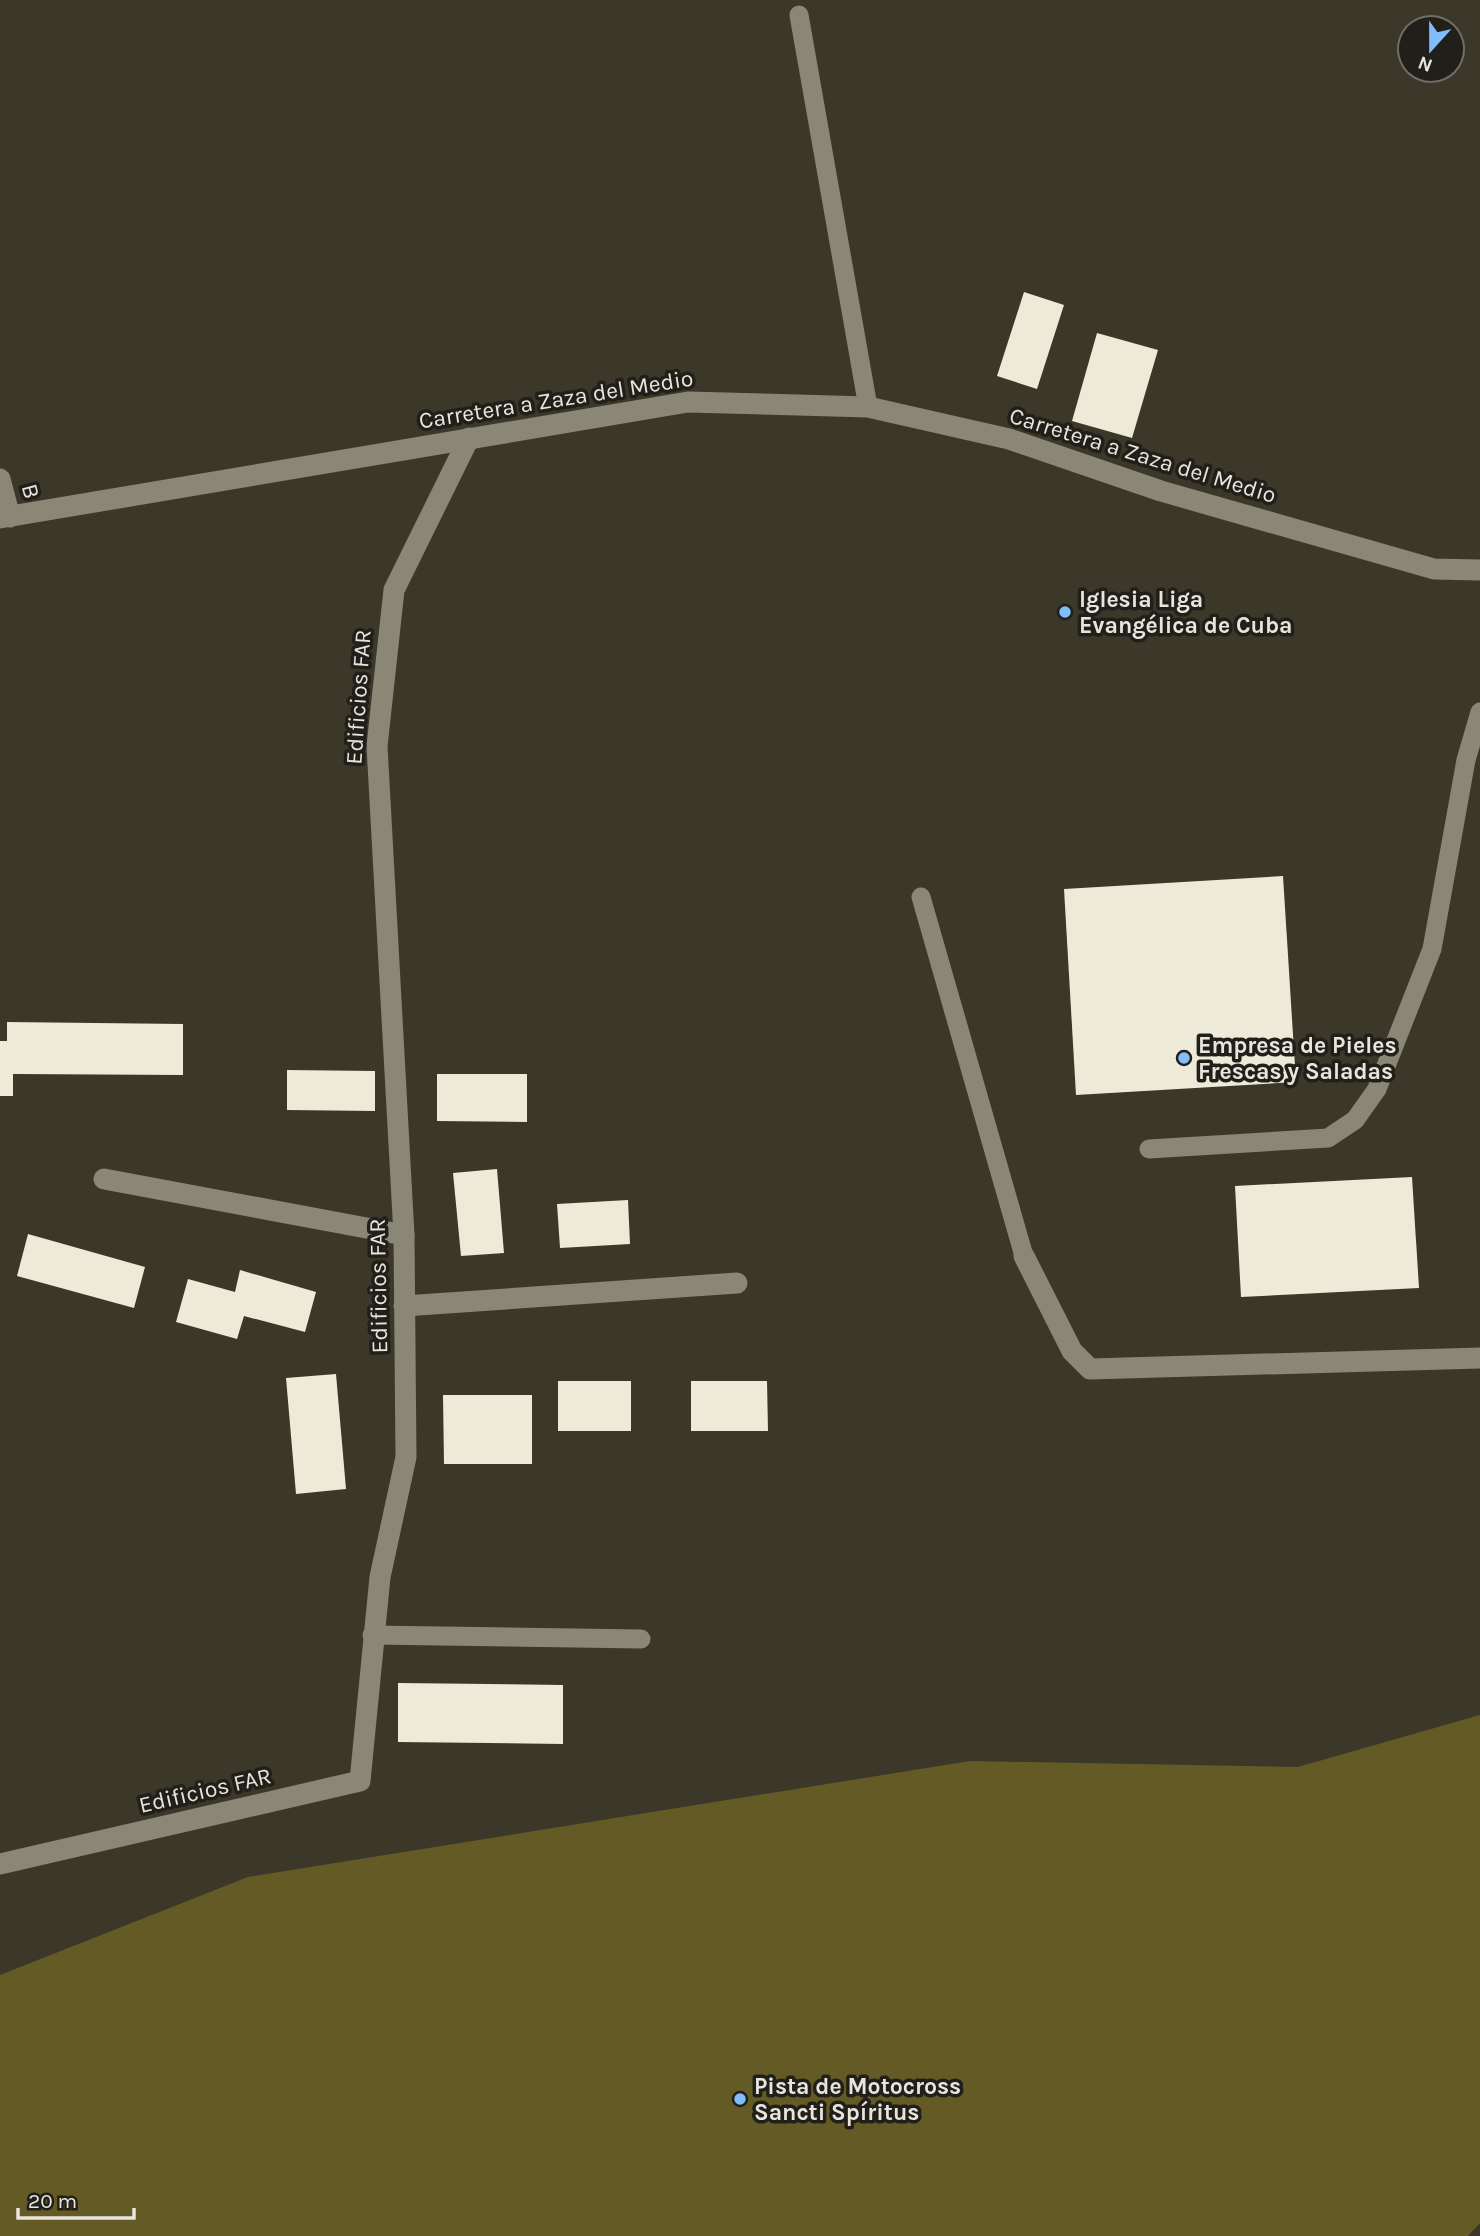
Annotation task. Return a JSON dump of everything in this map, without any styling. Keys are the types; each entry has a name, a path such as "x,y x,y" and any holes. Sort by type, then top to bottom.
{"street":[{"name":"Carretera a Zaza del Medio","path":"5,518 688,402 868,407 1009,439 1161,491 1434,569 1480,570"},
{"name":"Edificios FAR","path":"0,1864 360,1781 372,1635 380,1577 406,1457 404,1236 377,746 394,590 469,438"},
{"name":"B","path":"0,479 5,518"},
{"path":"104,1179 404,1236"},
{"path":"1024,1256 1072,1351 1090,1369 1480,1357"},
{"path":"404,1306 737,1283"}],"lane":[{"path":"799,15 868,407"},
{"path":"1149,1149 1328,1138 1355,1120 1377,1089 1432,948 1466,760 1480,712"},
{"path":"921,897 1024,1256"},
{"path":"372,1635 641,1639"}],"shaded area":[{"name":"Pista de Motocross Sancti Spíritus","path":"1480,1715 1480,2223 1468,2236 0,2236 0,1975 248,1877 970,1761 1298,1767"}],"building":[{"path":"1024,292 1064,305 1037,389 997,376"},
{"path":"1097,333 1158,350 1132,438 1072,421"},
{"path":"1283,876 1296,1082 1076,1095 1064,889"},
{"path":"7,1022 183,1024 183,1075 13,1074 13,1096 0,1096 0,1041 7,1041"},
{"path":"287,1070 375,1071 375,1111 287,1110"},
{"path":"437,1074 527,1074 527,1122 437,1121"},
{"path":"497,1169 504,1253 461,1256 453,1173"},
{"path":"1412,1177 1419,1288 1241,1297 1235,1186"},
{"path":"628,1200 630,1244 560,1248 557,1204"},
{"path":"28,1234 145,1267 134,1308 17,1276"},
{"path":"240,1270 316,1292 305,1332 244,1316 237,1339 176,1322 188,1279 235,1292"},
{"path":"336,1374 346,1489 296,1494 286,1378"},
{"path":"558,1381 631,1381 631,1431 558,1431"},
{"path":"691,1381 767,1381 768,1431 691,1431"},
{"path":"443,1395 532,1395 532,1464 444,1464"},
{"path":"398,1683 563,1685 563,1744 398,1742"}],"place":[{"name":"Iglesia Liga Evangélica de Cuba","path":"1065,612"},
{"name":"Empresa de Pieles Frescas y Saladas","path":"1184,1058"},
{"name":"Pista de Motocross Sancti Spíritus","path":"740,2099"}]}
